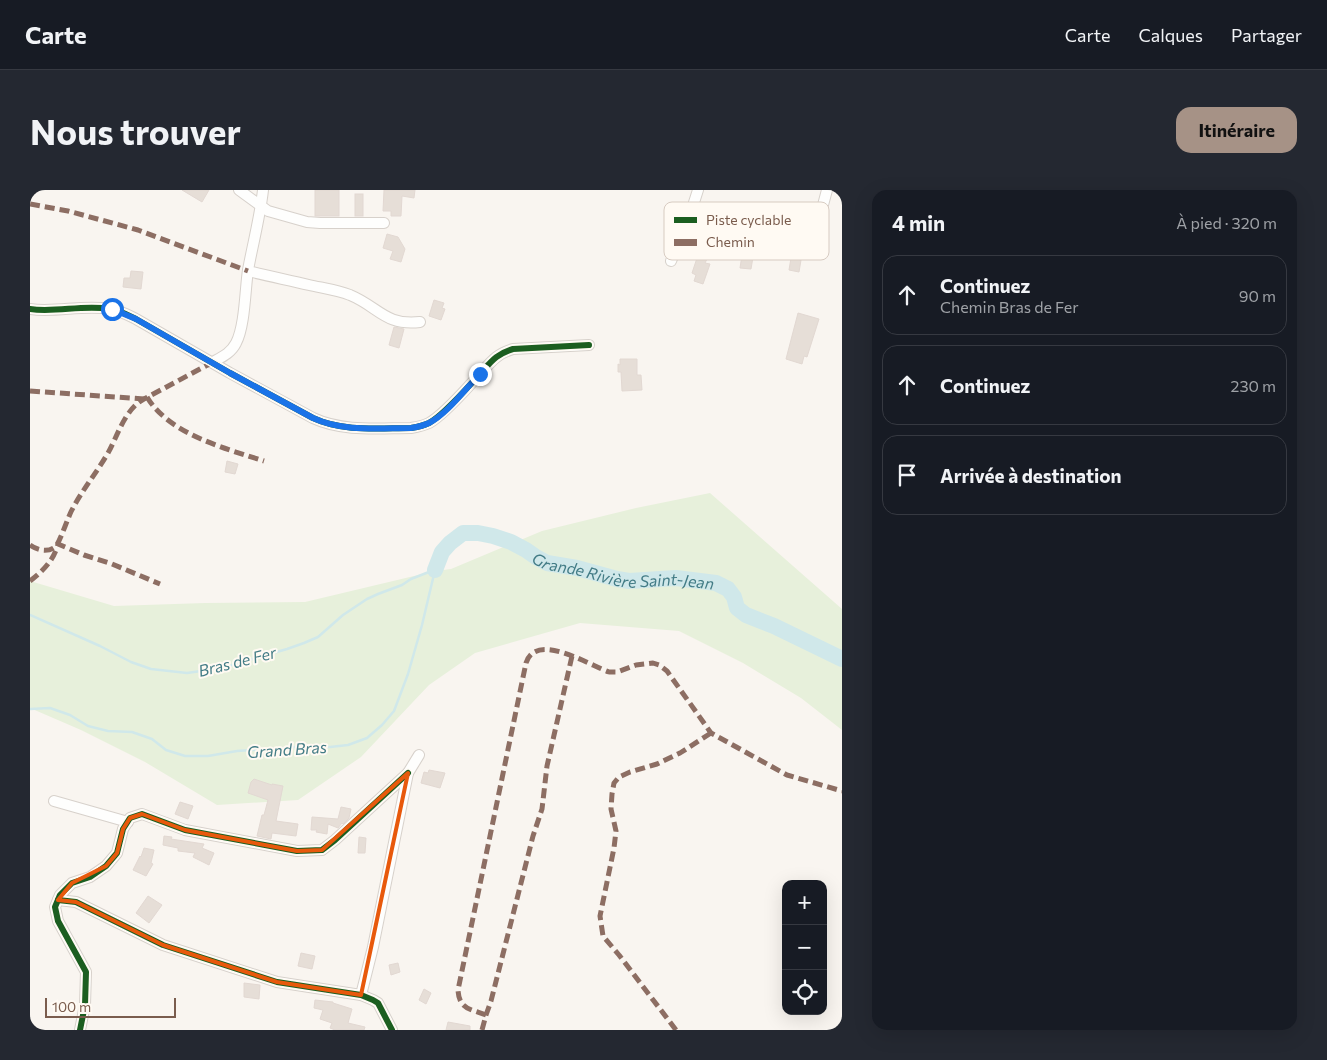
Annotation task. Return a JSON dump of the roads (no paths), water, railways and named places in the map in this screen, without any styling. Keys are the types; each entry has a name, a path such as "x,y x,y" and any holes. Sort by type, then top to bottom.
{"street":[{"path":"240,190 268,211 307,222 384,223"},
{"path":"213,362 228,354 236,344 241,330 248,271 263,190"},
{"path":"694,202 698,190"},
{"path":"248,271 335,290 350,295 390,319 407,324 420,322"},
{"path":"30,310 112,309 136,319 230,373 323,423 338,427 411,428 422,426 431,422 445,411 491,361 502,352 512,349 589,345"},
{"path":"361,995 373,947 408,773 418,755"},
{"path":"80,1030 86,1005 86,972 58,921 55,907 60,895 72,883 90,877 106,866 117,853 123,828 130,818 142,814 185,830 297,851 322,850 408,773"},
{"path":"54,802 128,822"},
{"path":"58,900 76,902 163,945 277,982 361,995 378,1003 392,1030"}],"waterway":[{"name":"Grande Rivière Saint-Jean","path":"435,570 442,552 450,543 463,533 478,533 511,542 547,563 577,568 617,579 629,581 676,578 716,583 728,589 734,597 737,608 746,615 774,626 842,659"},
{"name":"Bras de Fer","path":"30,615 131,662 151,669 187,673 222,668 304,643 318,637 343,615 367,599 434,570"},
{"name":"Grand Bras","path":"30,709 50,708 70,715 88,726 108,731 132,732 152,739 166,750 185,756 208,756 237,751 306,746 330,747 348,745 367,738 394,711 408,674 435,570"}]}
